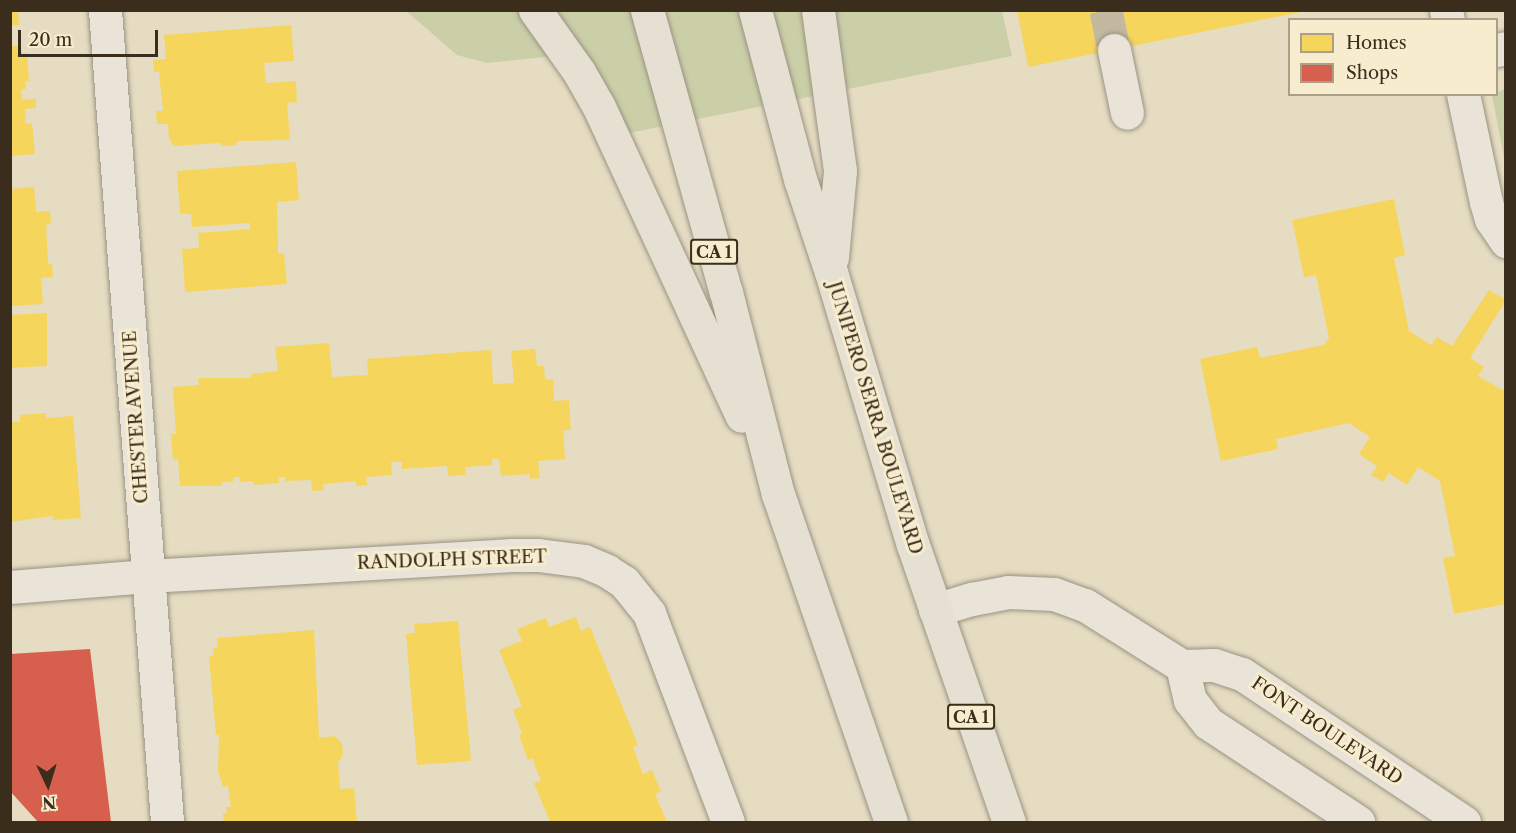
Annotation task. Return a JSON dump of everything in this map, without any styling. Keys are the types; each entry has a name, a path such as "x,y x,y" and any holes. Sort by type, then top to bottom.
{"highway":[{"path":"535,10 579,72 615,139 778,494"},
{"name":"CA 1","path":"647,10 726,292 778,494 891,822"},
{"name":"JUNIPERO SERRA BOULEVARD","path":"755,10 800,179 935,610 1009,822"},
{"path":"818,10 840,171 831,272"}],"street":[{"name":"CHESTER AVENUE","path":"105,10 168,822"},
{"path":"1114,50 1127,113"},
{"path":"1463,96 1486,202 1491,219 1506,241"},
{"name":"RANDOLPH STREET","path":"10,587 148,576 529,555 584,561 607,571 630,589 649,614 728,822"},
{"path":"935,610 972,599 1008,592 1054,594 1085,605 1182,666 1190,700 1208,723 1358,822"},
{"name":"FONT BOULEVARD","path":"1182,666 1214,665 1242,674 1464,822"}],"green space":[{"path":"406,11 1002,11 1012,56 629,133 585,53 487,63 457,55"},
{"path":"1506,89 1505,163 1492,96 1498,96 1498,92"}],"building: Homes":[{"path":"10,10 18,10 19,25 10,25"},
{"path":"1017,10 1301,10 1301,12 1028,67"},
{"path":"291,25 294,61 264,63 266,83 296,81 297,102 287,103 290,140 238,141 235,145 224,146 219,143 174,146 169,139 168,124 157,124 156,111 163,111 159,72 154,72 153,60 166,59 164,35"},
{"path":"10,46 21,46 22,53 27,53 29,81 25,81 26,89 21,89 22,100 36,99 36,108 25,109 26,124 32,123 35,154 10,156"},
{"path":"296,162 299,200 277,202 278,253 284,253 287,284 185,292 182,249 199,248 198,233 250,229 250,223 192,227 191,214 180,214 177,171"},
{"path":"34,187 36,212 50,211 51,224 46,225 48,264 52,264 53,277 41,278 43,304 10,306 10,189"},
{"path":"1394,199 1405,255 1394,258 1409,331 1431,345 1437,337 1452,346 1489,290 1506,300 1470,358 1484,367 1478,376 1502,390 1506,389 1506,604 1454,614 1443,558 1455,556 1440,481 1418,467 1407,485 1389,473 1383,482 1371,475 1377,466 1359,454 1370,437 1349,423 1276,439 1278,449 1221,461 1200,359 1257,347 1260,358 1324,345 1329,338 1316,275 1304,277 1292,220"},
{"path":"47,313 47,366 10,368 10,315"},
{"path":"329,343 332,377 368,375 367,359 491,350 493,384 514,383 511,351 535,349 537,366 544,366 545,380 553,379 554,401 569,400 571,430 563,430 565,459 538,461 540,478 530,479 529,474 501,476 499,459 492,459 492,465 465,467 466,475 448,476 447,466 402,469 402,462 391,462 392,475 366,477 367,485 356,486 356,481 323,484 324,490 312,491 311,480 285,481 285,477 279,477 279,483 254,485 253,481 240,482 239,477 233,477 234,481 222,482 222,486 180,486 178,459 173,460 171,434 176,434 173,387 199,385 198,378 251,378 251,374 278,371 275,347"},
{"path":"46,413 46,418 73,416 81,518 53,520 52,516 10,522 10,422 20,422 20,415"},
{"path":"576,617 581,631 590,627 638,745 633,747 643,774 652,770 661,792 655,794 667,822 550,822 534,783 541,781 532,758 528,760 519,735 522,733 513,710 522,706 499,650 522,641 517,629 546,618 549,627"},
{"path":"458,621 471,761 417,765 406,634 415,633 414,624"},
{"path":"314,630 319,738 335,736 342,744 343,755 338,763 340,789 354,788 357,822 224,822 223,813 227,813 226,807 231,807 228,786 223,787 218,771 219,735 216,735 209,656 214,655 213,648 218,647 217,638"}],"building: Shops":[{"path":"90,649 111,822 38,822 10,791 10,654"}],"tunnel":[{"path":"1106,10 1114,50"}]}
